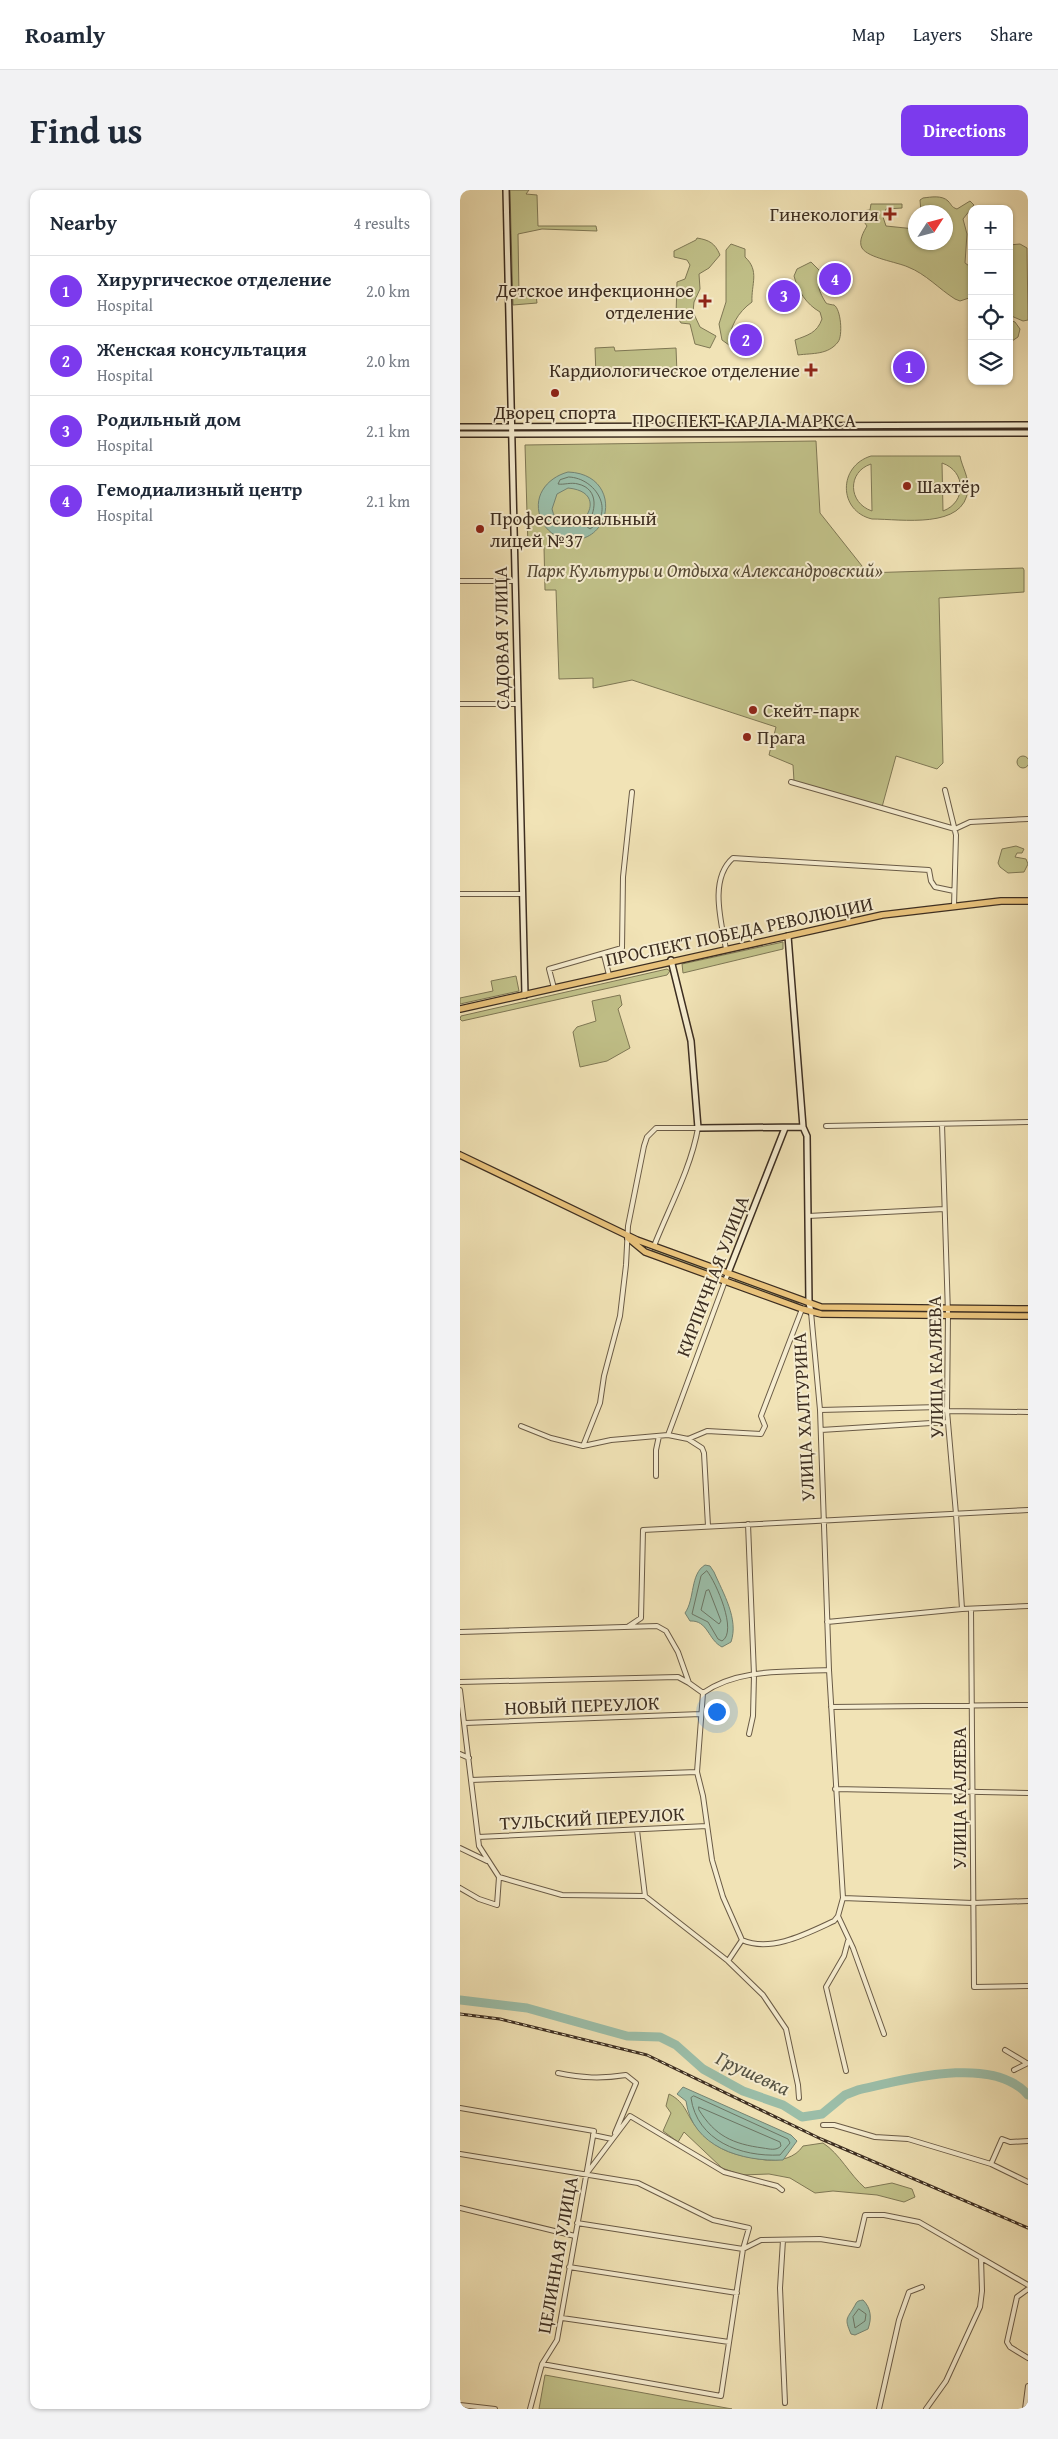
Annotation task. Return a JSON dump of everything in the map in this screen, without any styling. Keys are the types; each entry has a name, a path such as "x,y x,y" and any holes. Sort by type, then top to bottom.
{"main road":[{"name":"ПРОСПЕКТ ПОБЕДА РЕВОЛЮЦИИ","path":"460,1009 671,960 882,915 1001,901 1028,901"},
{"path":"460,1155 627,1236 809,1303 821,1306 1028,1316"},
{"path":"627,1236 645,1252 802,1309 822,1314 1028,1309"}],"street":[{"name":"САДОВАЯ УЛИЦА","path":"506,190 525,995"},
{"name":"ПРОСПЕКТ КАРЛА МАРКСА","path":"460,427 1028,425"},
{"name":"ПРОСПЕКТ КАРЛА МАРКСА","path":"460,434 512,436 1028,433"},
{"path":"460,581 514,581"},
{"path":"460,704 517,704"},
{"path":"791,782 955,829 970,822 1028,819"},
{"path":"945,790 955,829 954,906"},
{"path":"554,988 549,969 604,955 622,948 622,877 632,792"},
{"path":"726,949 719,887 722,871 733,858 929,870 935,887 954,891"},
{"path":"460,894 522,894"},
{"name":"УЛИЦА ХАЛТУРИНА","path":"788,936 803,1127 807,1136 809,1303 812,1312 820,1410 829,1670 843,1898 838,1916"},
{"path":"604,955 609,975"},
{"path":"654,1246 696,1140 698,1128 691,1041 671,960"},
{"path":"826,1126 1028,1122"},
{"name":"УЛИЦА КАЛЯЕВА","path":"942,1124 948,1311 946,1411 956,1514 962,1609"},
{"path":"583,1446 600,1403 604,1376 620,1316 626,1265 627,1236 647,1137 656,1128 663,1126 698,1128 803,1127"},
{"name":"КИРПИЧНАЯ УЛИЦА","path":"668,1435 725,1280 785,1128"},
{"path":"808,1216 944,1209"},
{"name":"УЛИЦА ХАЛТУРИНА","path":"688,1439 707,1431 761,1434 764,1426 761,1416 769,1391 802,1309"},
{"path":"820,1410 940,1407 946,1411 1028,1412"},
{"path":"821,1430 947,1422"},
{"path":"521,1426 551,1438 583,1446 611,1440 668,1435 688,1439 702,1448 704,1453 708,1526"},
{"path":"656,1476 656,1450 659,1436"},
{"path":"629,1626 641,1618 643,1530 1028,1510"},
{"path":"748,1524 754,1675 753,1716 749,1734"},
{"path":"827,1622 962,1609 1028,1606"},
{"name":"УЛИЦА КАЛЯЕВА","path":"971,1609 974,1987 1028,1986"},
{"path":"460,1632 657,1626 666,1631 678,1652 690,1683"},
{"path":"703,1693 722,1681 754,1675 829,1670"},
{"path":"460,1682 678,1677 703,1693"},
{"path":"460,1690 479,1846 499,1877 497,1905 479,1899 460,1888"},
{"path":"703,1693 697,1772 712,1860 723,1897 742,1940 751,1944 791,1940 834,1921 838,1916 848,1941 853,1948 884,2034"},
{"path":"831,1707 1028,1704"},
{"name":"НОВЫЙ ПЕРЕУЛОК","path":"465,1723 701,1714"},
{"path":"460,1754 469,1758"},
{"path":"471,1780 697,1772"},
{"path":"835,1789 1028,1793"},
{"name":"ТУЛЬСКИЙ ПЕРЕУЛОК","path":"478,1837 707,1826"},
{"path":"637,1830 645,1896"},
{"path":"460,1848 489,1862"},
{"path":"499,1877 562,1895 645,1896 728,1961 763,1995 786,2029 799,2098"},
{"path":"843,1898 973,1903 1028,1901"},
{"path":"728,1961 742,1940"},
{"path":"846,2071 826,1987 844,1956 848,1941"},
{"path":"1005,2050 1027,2062 1014,2070"},
{"path":"558,2073 584,2078 626,2075 636,2082 612,2140"},
{"path":"460,2108 593,2133 612,2140"},
{"path":"586,2175 630,2116 724,2172 777,2186 782,2190"},
{"path":"823,2125 834,2125 875,2137 908,2139 991,2164 1028,2182"},
{"name":"ЦЕЛИННАЯ УЛИЦА","path":"530,2409 542,2364 557,2340 593,2133"},
{"path":"991,2164 1002,2140 1028,2142"},
{"path":"460,2154 638,2184 713,2220 749,2228 743,2249 722,2396 542,2364"},
{"path":"460,2208 575,2236"},
{"path":"577,2223 743,2249 761,2240 820,2239 858,2245 865,2215 884,2215 919,2222 1028,2285"},
{"path":"783,2240 780,2288 785,2403"},
{"path":"926,2409 946,2381 980,2307 982,2291 981,2258"},
{"path":"570,2267 738,2293"},
{"path":"879,2409 899,2320 909,2292 922,2287"},
{"path":"1028,2289 1016,2297 1007,2342 1010,2347 1028,2358"},
{"path":"562,2318 729,2342"},
{"path":"1025,2409 1028,2386"},
{"path":"460,2405 495,2409"}],"green space":[{"path":"510,190 529,190 526,194 537,195 538,226 596,226 597,231 542,229 518,234 519,295 536,295 537,303 513,305"},
{"path":"923,198 943,198 952,205 920,205 920,200"},
{"path":"970,201 974,205 968,205 968,213 963,219 967,234 965,263 968,265 968,298 960,301 955,299 915,270 876,257 865,251 861,245 861,239 867,226 862,219 862,211 870,210 871,204 902,204 902,208 886,209 883,217 886,226 908,228 908,250 953,250 953,206 957,209"},
{"path":"697,238 711,243 720,255 709,268 699,274 700,289 694,302 693,312 700,327 716,336 710,348 695,344 690,324 681,323 676,315 677,282 685,279 690,265 687,260 674,257 674,251"},
{"path":"731,244 745,249 745,257 750,262 754,278 752,302 742,310 735,320 729,338 729,345 722,340 719,324 726,302 726,250"},
{"path":"1020,244 1027,248 1028,320 1023,321 1013,317 1013,245"},
{"path":"811,262 820,271 818,284 824,299 827,303 834,305 838,312 841,323 840,339 830,349 820,353 798,355 795,340 815,330 822,319 820,312 803,297 794,276 797,269"},
{"path":"1013,321 1020,329 1018,337 1013,340"},
{"path":"614,347 615,351 676,348 677,373 596,376 595,348"},
{"path":"1028,427 1028,430 529,432 529,429"},
{"name":"Парк Культуры и Отдыха «Александровский»","path":"816,441 820,513 862,566 864,573 1023,568 1024,570 1024,592 939,598 943,763 937,769 896,756 882,807 794,781 793,765 769,755 776,727 632,680 593,688 593,678 559,679 556,590 545,590 544,547 528,547 525,445"},
{"path":"871,456 960,456 968,485 964,502 956,511 944,517 914,520 872,519 861,514 853,507 848,498 846,488 848,478 852,469 860,461","holes":["942,463 956,473 961,487 956,501 951,507 943,511","871,464 872,511 858,501 854,488 854,480 858,474 863,468"]},
{"path":"1023,756 1029,762 1023,768 1017,762"},
{"path":"1016,846 1024,849 1022,853 1017,853 1015,857 1026,859 1028,864 1024,872 1008,873 998,863 1002,849"},
{"path":"783,942 783,949 683,973 682,964"},
{"path":"667,969 670,971 667,975 462,1021 460,1019 461,1016"},
{"path":"516,976 519,991 460,1004 460,998 493,991 491,981"},
{"path":"620,995 622,1005 618,1009 630,1048 607,1061 580,1067 573,1032 577,1027 596,1021 592,1001"},
{"path":"653,1248 718,1272 717,1275 652,1251"},
{"path":"736,1279 798,1303 798,1305 735,1281"},
{"path":"824,1309 935,1310 935,1312 824,1311"},
{"path":"669,2094 679,2101 705,2137 729,2152 766,2160 777,2160 792,2156 803,2146 823,2143 865,2188 892,2183 912,2189 915,2197 904,2202 877,2195 833,2191 815,2193 790,2178 769,2174 741,2175 722,2168 684,2132 678,2142 663,2131 671,2113 666,2106"},
{"path":"545,2375 732,2409 539,2409"}],"water":[{"path":"568,472 586,476 598,485 604,496 606,510 602,522 594,533 581,539 565,539 554,535 548,530 539,513 538,504 543,490 547,484","holes":["568,488 583,492 590,500 589,509 584,518 576,525 567,527 558,522 552,509 557,494"]},
{"path":"705,1565 710,1566 714,1572 732,1615 733,1633 731,1642 722,1647 717,1644 701,1624 690,1621 685,1613 697,1574"},
{"path":"683,2087 791,2135 797,2141 783,2160 751,2158 721,2148 698,2130 690,2117 686,2101 677,2094"},
{"path":"863,2300 868,2306 870,2313 868,2329 855,2335 851,2334 847,2319 857,2302"}],"waterway":[{"name":"Грушевка","path":"460,2000 527,2008 627,2036 660,2037 676,2045 703,2069 743,2091 783,2105 802,2117 822,2114 845,2095 858,2090 922,2076 947,2073 971,2073 993,2076 1012,2083 1028,2095"}],"railway":[{"path":"460,2014 500,2019 647,2055 821,2139 1028,2228"}],"place":[{"name":"Гинекология","path":"890,214"},
{"name":"Гемодиализный центр","path":"835,279"},
{"name":"Родильный дом","path":"784,296"},
{"name":"Детское инфекционное отделение","path":"705,301"},
{"name":"Женская консультация","path":"746,340"},
{"name":"Хирургическое отделение","path":"909,367"},
{"name":"Кардиологическое отделение","path":"811,370"},
{"name":"Дворец спорта","path":"555,393"},
{"name":"Шахтёр","path":"907,486"},
{"name":"Профессиональный лицей №37","path":"480,529"},
{"name":"Скейт-парк","path":"753,710"},
{"name":"Прага","path":"747,737"}]}
